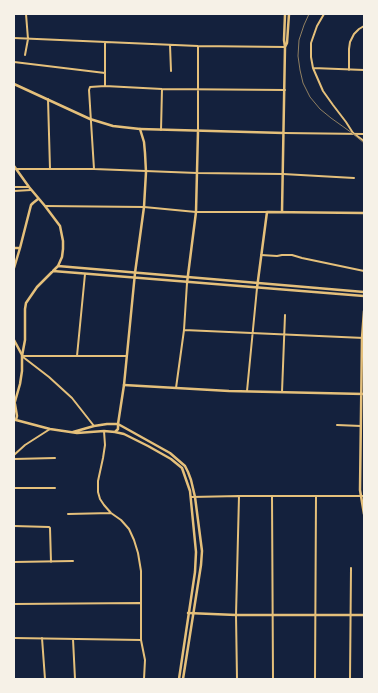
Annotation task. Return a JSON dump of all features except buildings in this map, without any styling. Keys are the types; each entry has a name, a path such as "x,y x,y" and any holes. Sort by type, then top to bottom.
{"main road":[{"path":"282,212 285,43 287,14"},
{"path":"14,84 90,118 113,126 161,130 284,133"},
{"path":"115,432 118,429 124,385 144,207 146,153 140,129"},
{"path":"187,283 196,212 198,131"},
{"path":"14,166 60,226 63,249 62,257 58,266 37,287 26,303 25,340 20,384 14,404 17,416 15,420"},
{"path":"14,268 31,205 38,199"},
{"path":"257,288 267,212 364,213"},
{"path":"14,248 20,248"},
{"path":"58,266 136,274 364,292"},
{"path":"53,271 187,283 364,296"},
{"path":"364,311 360,496 364,514"},
{"path":"14,340 22,356"},
{"path":"124,385 247,391 363,394"},
{"path":"14,415 15,420"},
{"path":"15,420 77,433 115,432 124,434 171,459 182,468 188,482 191,497 196,544 196,559 179,679"},
{"path":"104,432 103,427 107,424"},
{"path":"72,432 94,426 118,424 175,456 185,466 191,480 195,497 202,551 183,679"},
{"path":"188,613 364,616"}],"street":[{"path":"25,54 28,39 26,14"},
{"path":"324,14 317,26 311,43 310,57 313,68 323,91 353,133 364,141"},
{"path":"349,70 350,42 354,34 364,26"},
{"path":"14,38 198,46 285,47"},
{"path":"105,42 105,86"},
{"path":"170,45 171,71"},
{"path":"198,46 198,131"},
{"path":"14,62 105,73"},
{"path":"313,68 364,70"},
{"path":"94,170 90,118 90,87 105,86 162,89 285,90"},
{"path":"161,130 162,89"},
{"path":"48,99 50,169"},
{"path":"284,133 364,134"},
{"path":"16,169 283,174 354,178"},
{"path":"14,187 29,187"},
{"path":"14,191 31,190"},
{"path":"45,206 144,207 196,212 267,212"},
{"path":"261,255 292,255 364,271"},
{"path":"77,356 85,274"},
{"path":"176,388 184,330 187,283"},
{"path":"247,391 257,288"},
{"path":"282,392 285,315"},
{"path":"184,330 363,338"},
{"path":"22,356 127,356"},
{"path":"22,356 49,377 72,398 94,426"},
{"path":"337,425 361,426"},
{"path":"14,455 25,445 50,428"},
{"path":"104,432 105,445 98,482 98,492 100,499 111,513 121,520 126,526 134,540 140,563 141,640 145,660 144,679"},
{"path":"14,459 55,458"},
{"path":"14,488 55,488"},
{"path":"237,679 236,615 239,496"},
{"path":"272,496 273,679"},
{"path":"315,679 316,496"},
{"path":"191,497 364,496"},
{"path":"68,514 111,513"},
{"path":"14,526 49,527 51,530 52,562"},
{"path":"14,562 73,561"},
{"path":"350,679 351,568"},
{"path":"14,604 140,603"},
{"path":"14,638 141,640"},
{"path":"42,638 45,679"},
{"path":"73,638 75,679"}],"railway":[{"path":"309,14 299,40 298,56 303,83 310,97 320,109 364,143"}]}
